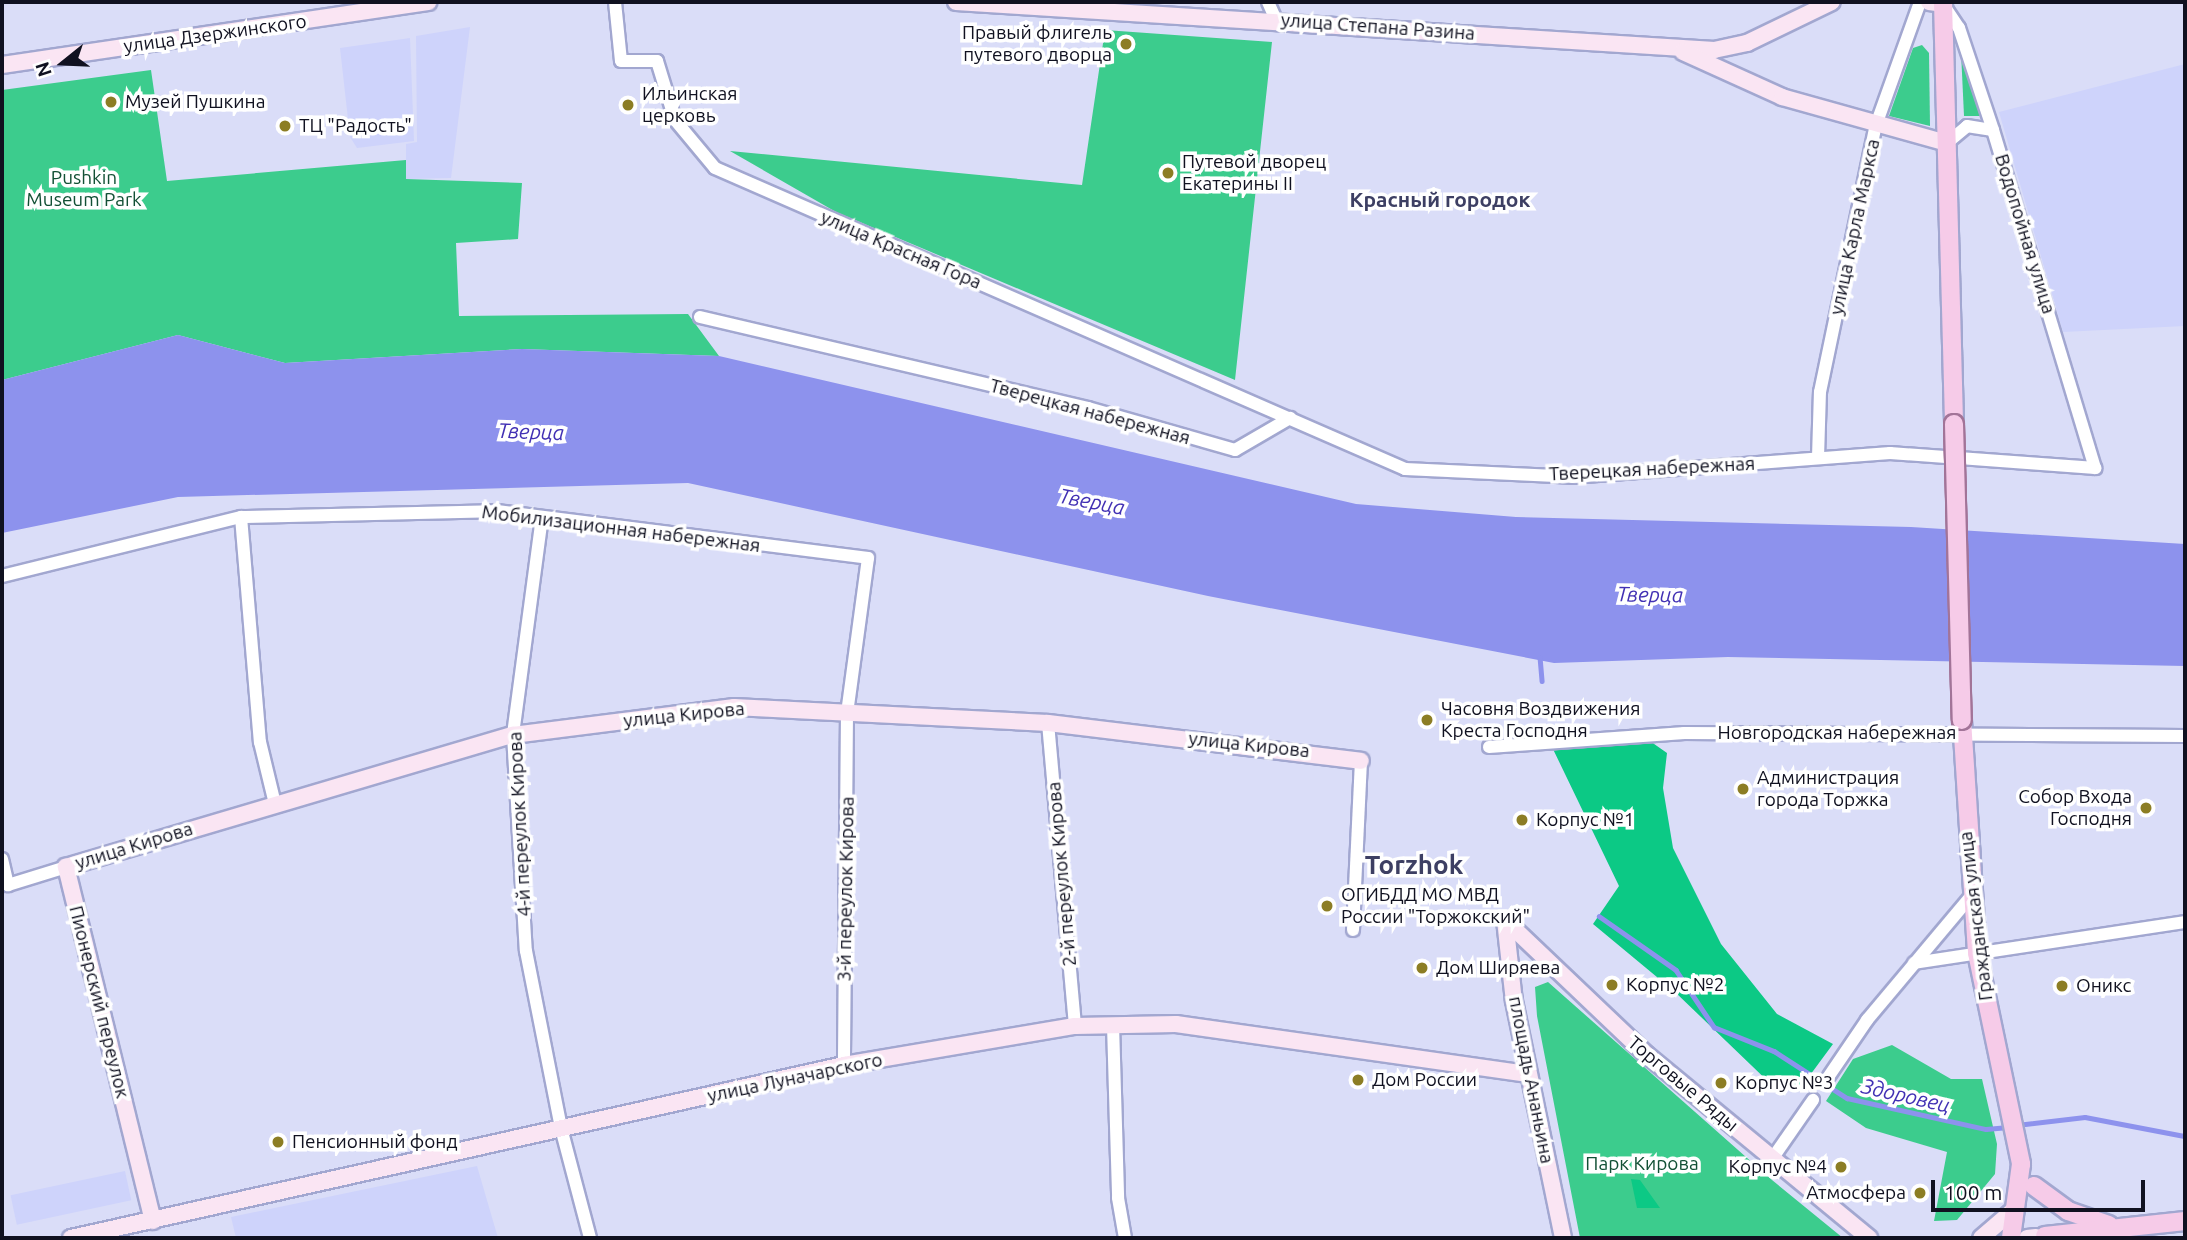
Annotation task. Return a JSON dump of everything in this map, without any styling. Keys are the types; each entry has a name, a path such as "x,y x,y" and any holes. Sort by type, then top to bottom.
{"main road":[{"path":"1941,2 1947,143"},
{"name":"Гражданская улица","path":"1947,143 1962,727 1971,896 1977,953 2006,1110 2019,1158"},
{"path":"2019,1158 2034,1186 2047,1237 2181,1221"},
{"path":"2011,1238 2019,1158"},
{"path":"2034,1186 2078,1216 2130,1226"},
{"path":"2144,1238 2181,1221"}],"street":[{"name":"улица Дзержинского","path":"2,65 428,2"},
{"name":"улица Красная Гора","path":"615,2 621,61 657,61 675,120 715,168 1290,418"},
{"name":"улица Степана Разина","path":"956,2 1104,6 1714,50 1748,43 1832,2"},
{"path":"1268,2 1276,20"},
{"name":"улица Карла Маркса","path":"1818,458 1820,392 1876,125 1920,2"},
{"name":"Водопойная улица","path":"1941,2 1959,29 1993,130 2095,468"},
{"name":"улица Степана Разина","path":"1674,48 1782,97 1947,143"},
{"path":"1947,143 1967,126 1993,130"},
{"name":"Тверецкая набережная","path":"700,317 1088,408 1235,450 1290,418 1405,475 1572,477 1889,453 2095,468"},
{"name":"Мобилизационная набережная","path":"2,576 241,517 497,511 868,558"},
{"path":"241,517 260,742 275,804"},
{"name":"4-й переулок Кирова","path":"542,517 513,735 526,951 561,1128 590,1238"},
{"name":"3-й переулок Кирова","path":"844,1065 848,713 868,558"},
{"name":"улица Кирова","path":"66,867 513,735 734,707 1048,723 1360,761"},
{"name":"2-й переулок Кирова","path":"1048,723 1075,1026"},
{"name":"Новгородская набережная","path":"1489,747 1684,733 1962,727 2185,736"},
{"path":"1353,930 1360,761"},
{"path":"2,859 8,885 66,867"},
{"name":"Пионерский переулок","path":"66,867 153,1221"},
{"path":"1829,1076 1914,963 1971,896"},
{"name":"площадь Ананьина","path":"1505,920 1528,1074 1563,1238"},
{"name":"Торговые Ряды","path":"1505,920 1647,1055 1869,1238"},
{"path":"1914,963 2185,922"},
{"name":"улица Луначарского","path":"71,1238 844,1065 1075,1026 1175,1024 1528,1074"},
{"path":"1114,1025 1118,1198 1125,1238"},
{"path":"1772,1159 1813,1100"},
{"path":"1981,1238 2016,1208"}],"shaded area":[{"path":"470,27 451,178 406,179 406,144 417,142 416,36"},
{"path":"410,38 414,141 357,148 350,137 340,48"},
{"path":"2185,64 2185,326 2063,332 1999,112"},
{"path":"477,1166 498,1238 236,1238 231,1217"},
{"path":"125,1171 131,1200 17,1225 11,1195"}],"green space":[{"path":"1105,30 1272,42 1235,380 836,212 730,151 1082,185"},
{"path":"1922,45 1929,53 1930,126 1889,116 1913,48"},
{"path":"1961,52 1980,116 1964,116"},
{"name":"Pushkin Museum Park","path":"151,70 167,181 406,160 406,179 522,183 518,239 456,243 459,316 688,314 719,356 522,349 285,363 178,335 2,380 2,90"},
{"path":"1647,739 1667,753 1663,788 1673,848 1721,944 1777,1014 1833,1044 1802,1086 1777,1090 1675,992 1593,924 1619,886 1552,747"},
{"name":"Парк Кирова","path":"1548,982 1772,1180 1843,1238 1580,1238 1537,1016 1535,987"},
{"path":"1892,1045 1951,1079 1982,1079 1997,1144 1995,1174 1957,1220 1934,1221 1947,1152 1866,1128 1826,1101 1853,1059"},
{"path":"1631,1179 1640,1180 1660,1208 1637,1208"}],"water":[{"name":"Тверца","path":"178,335 285,363 522,349 719,356 1356,504 1516,517 1911,527 2185,544 2185,666 1728,657 1554,663 1208,596 688,483 178,497 2,533 2,380"}],"waterway":[{"name":"Здоровец","path":"1540,657 1542,681"},
{"name":"Здоровец","path":"1599,916 1676,970 1714,1027 1774,1051 1847,1098 1986,1129 2008,1127"},
{"name":"Здоровец","path":"2017,1125 2085,1117 2185,1136"}],"place":[{"name":"Правый флигель путевого дворца","path":"1126,44"},
{"name":"Музей Пушкина","path":"111,102"},
{"name":"Ильинская церковь","path":"628,105"},
{"name":"ТЦ \"Радость\"","path":"285,126"},
{"name":"Путевой дворец Екатерины II","path":"1168,173"},
{"name":"Часовня Воздвижения Креста Господня","path":"1427,720"},
{"name":"Администрация города Торжка","path":"1743,789"},
{"name":"Собор Входа Господня","path":"2146,808"},
{"name":"Корпус №1","path":"1522,820"},
{"name":"ОГИБДД МО МВД России \"Торжокский\"","path":"1327,906"},
{"name":"Дом Ширяева","path":"1422,968"},
{"name":"Корпус №2","path":"1612,985"},
{"name":"Оникс","path":"2062,986"},
{"name":"Дом России","path":"1358,1080"},
{"name":"Корпус №3","path":"1721,1083"},
{"name":"Пенсионный фонд","path":"278,1142"},
{"name":"Корпус №4","path":"1841,1167"},
{"name":"Атмосфера","path":"1920,1193"}],"district":[{"name":"Красный городок","path":"1440,199"},
{"name":"Torzhok","path":"1414,865"}]}
